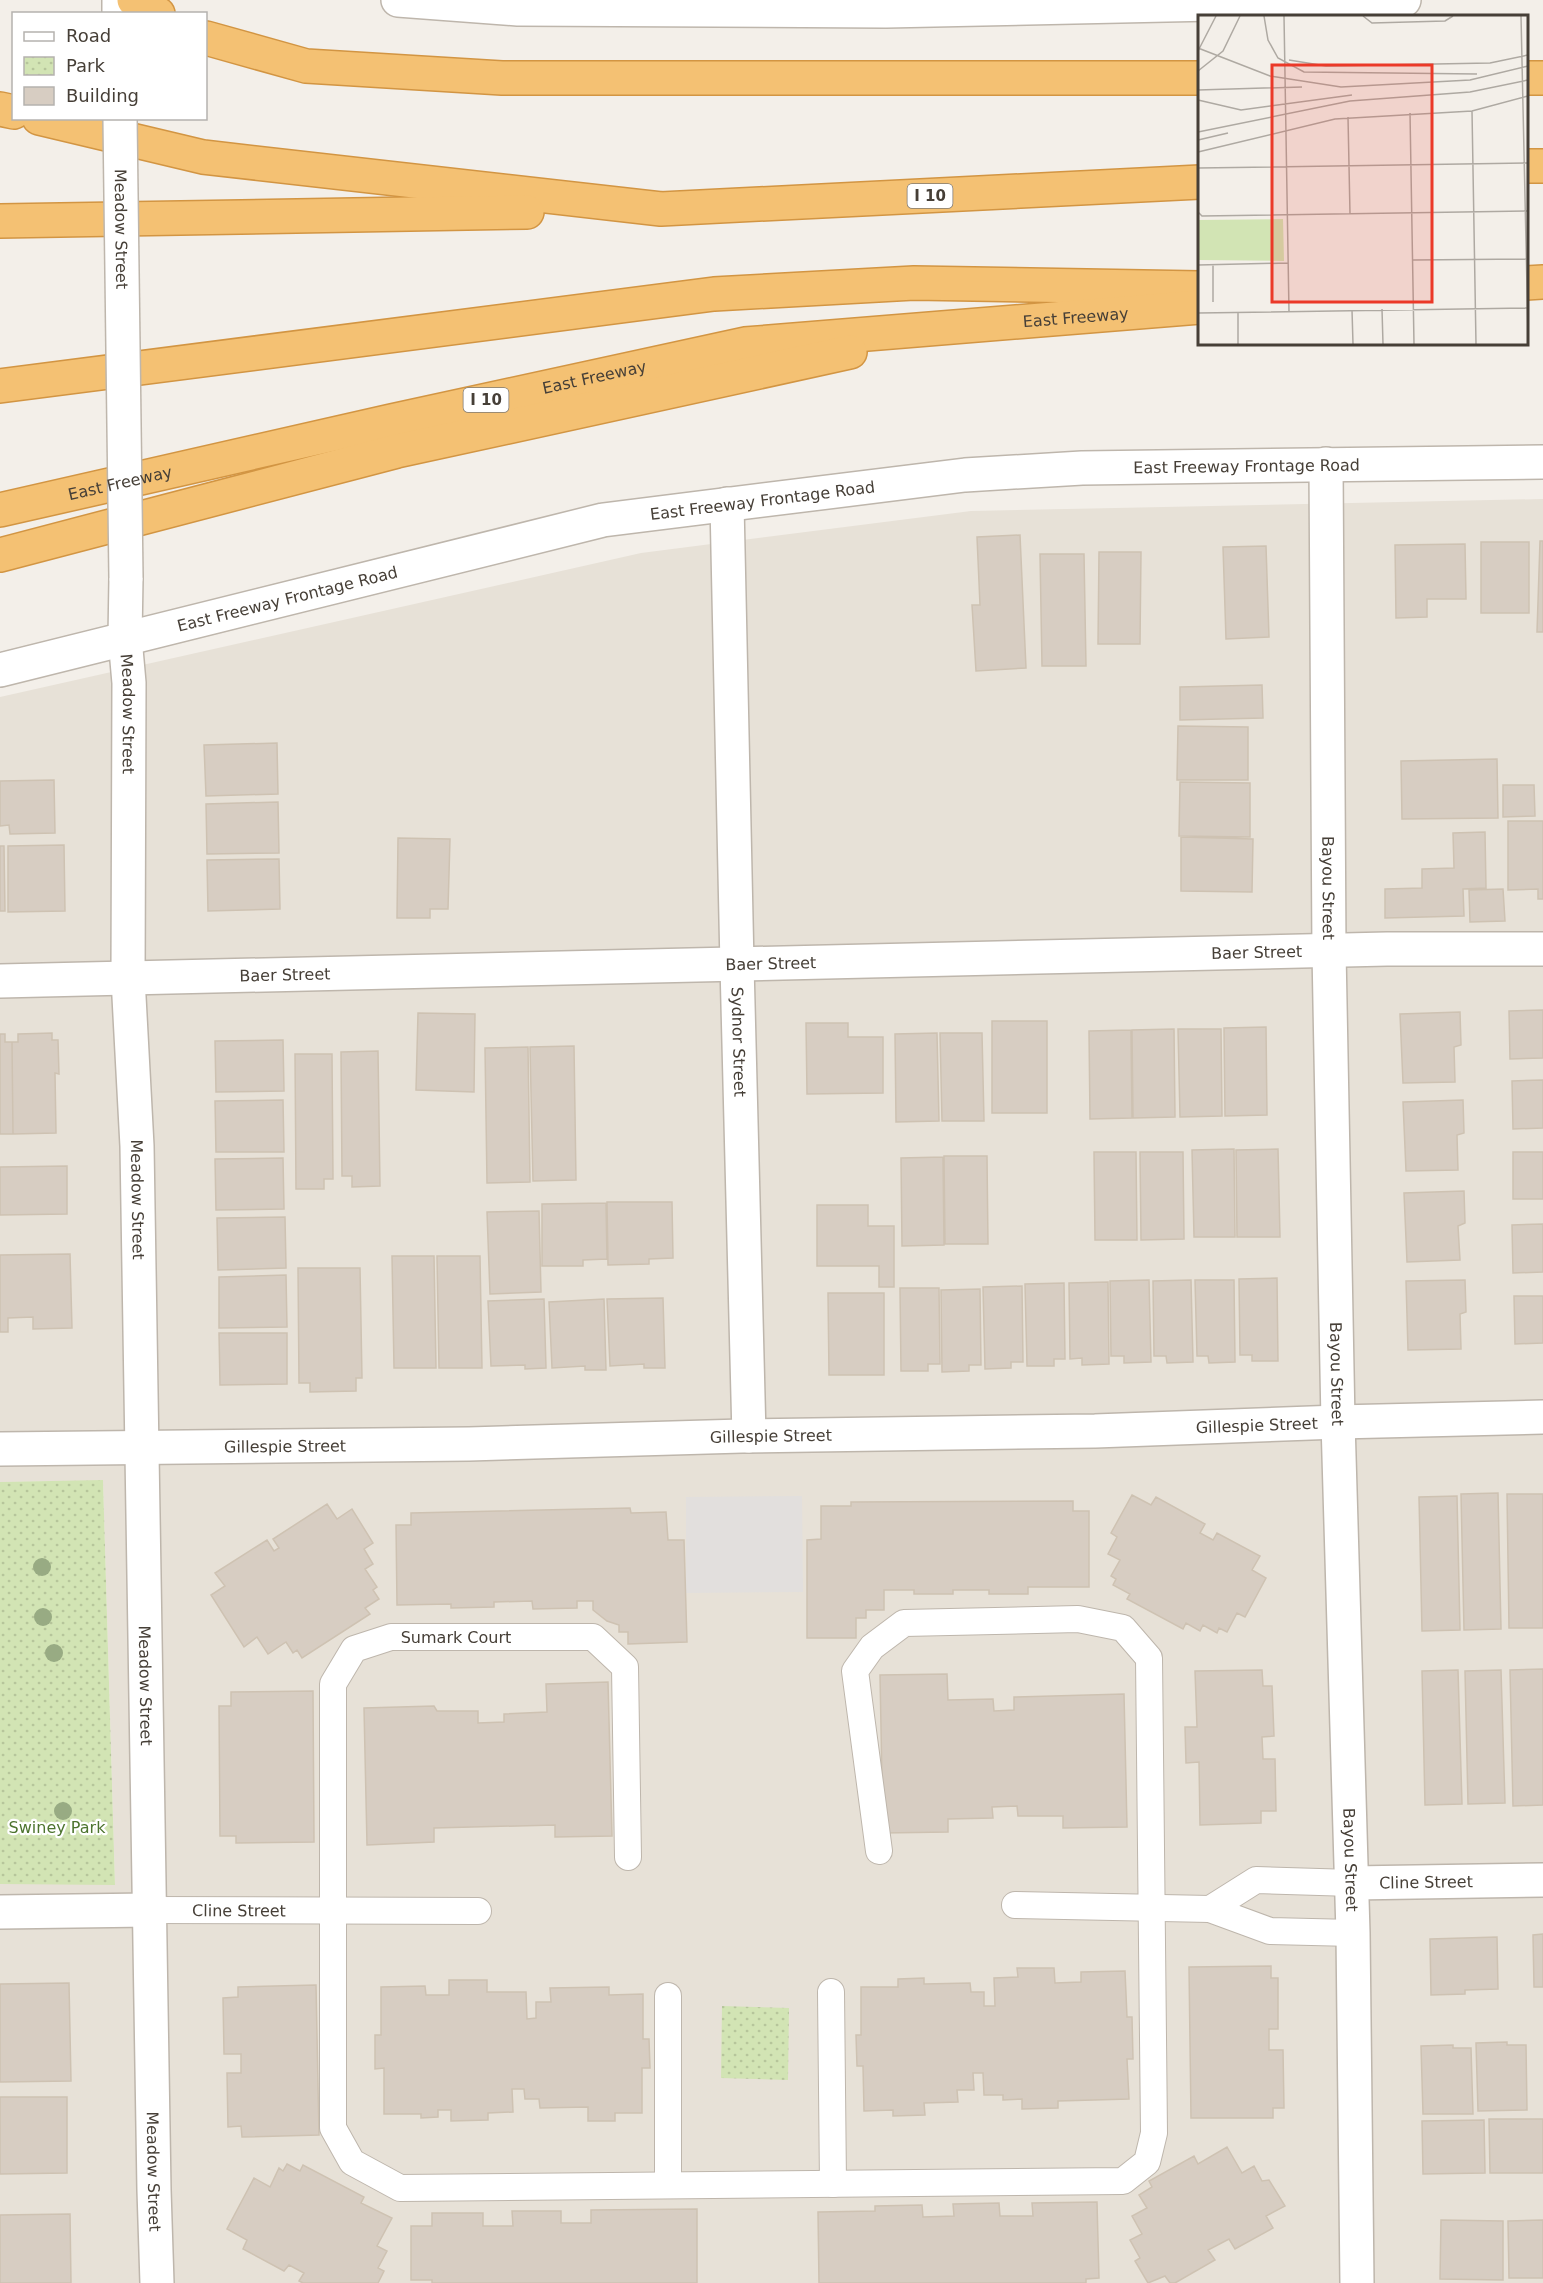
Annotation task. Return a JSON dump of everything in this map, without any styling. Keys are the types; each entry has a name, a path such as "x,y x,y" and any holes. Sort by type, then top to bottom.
{"highway":[{"path":"134,0 155,12"},
{"path":"207,38 306,66 502,78 1198,78"},
{"name":"I 10","path":"47,120 203,157 661,209 1198,182"},
{"path":"0,221 661,209"},
{"path":"1528,283 1543,282"},
{"path":"0,386 714,294 914,283 1198,288"},
{"name":"East Freeway","path":"0,510 391,420 745,344 1198,307"},
{"path":"0,555 397,451 978,325"}],"street":[{"path":"398,0 518,9 886,11 1404,0"},
{"name":"Meadow Street","path":"120,120 125,638 129,683 128,978 137,1146 149,1910 158,2283"},
{"name":"East Freeway Frontage Road","path":"0,670 603,520 965,475 1082,468 1543,462"},
{"name":"Bayou Street","path":"1326,464 1329,951 1338,1422 1352,1882 1356,2283"},
{"name":"Sydnor Street","path":"727,504 736,965 749,1436"},
{"name":"Baer Street","path":"0,981 1329,951 1543,949"},
{"name":"Gillespie Street","path":"0,1449 469,1444 749,1436 1095,1431 1543,1417"},
{"name":"Cline Street","path":"1352,1882 1543,1880"},
{"name":"Cline Street","path":"0,1912 149,1910"}],"lane":[{"name":"Sumark Court","path":"628,1857 625,1667 593,1637 391,1637 354,1649 333,1684 333,2128 352,2162 400,2188 1123,2181 1147,2162 1154,2133 1149,1658 1123,1628 1078,1619 904,1623 872,1647 855,1671 879,1851"},
{"name":"Cline Street","path":"1210,1909 1256,1880 1352,1882"},
{"path":"1015,1905 1210,1909 1270,1931 1353,1933"},
{"name":"Cline Street","path":"149,1910 478,1911"},
{"path":"831,1992 833,2184"},
{"path":"668,1996 668,2185"}],"shaded area":[{"path":"1543,499 1543,2283 0,2283 0,1884 115,1884 103,1481 0,1482 0,697 641,553 971,511"},
{"path":"802,1496 803,1592 686,1593 686,1497"}],"green space":[{"name":"Swiney Park","path":"103,1480 115,1885 0,1884 0,1482"},
{"path":"722,2006 789,2008 788,2080 721,2078"}],"building":[{"path":"1020,535 1026,668 976,671 972,605 980,605 977,537"},
{"path":"1540,541 1543,541 1543,632 1537,632"},
{"path":"1481,542 1529,542 1529,613 1481,613"},
{"path":"1465,544 1466,599 1427,599 1427,617 1396,618 1395,545"},
{"path":"1266,546 1269,637 1226,639 1223,547"},
{"path":"1099,552 1141,552 1140,644 1098,644"},
{"path":"1040,554 1084,554 1086,666 1042,666"},
{"path":"1262,685 1263,718 1180,720 1180,687"},
{"path":"1178,726 1248,727 1248,780 1177,780"},
{"path":"277,743 278,794 206,796 204,745"},
{"path":"1497,759 1498,818 1402,819 1401,761"},
{"path":"54,780 55,833 10,834 9,825 0,826 0,781"},
{"path":"1180,782 1250,783 1250,837 1179,836"},
{"path":"1503,785 1534,785 1535,816 1503,817"},
{"path":"278,802 279,853 207,854 206,804"},
{"path":"1508,821 1543,821 1543,899 1538,899 1538,889 1508,890"},
{"path":"1485,832 1486,888 1463,889 1464,916 1385,918 1385,889 1422,888 1422,869 1454,868 1453,833"},
{"path":"1181,837 1253,839 1252,892 1181,891"},
{"path":"398,838 450,839 448,909 430,909 430,918 397,918"},
{"path":"64,845 65,911 8,912 8,846"},
{"path":"0,846 4,846 5,911 0,911"},
{"path":"279,859 280,909 208,911 207,860"},
{"path":"1503,889 1505,921 1470,922 1469,890"},
{"path":"1543,1010 1543,1058 1510,1059 1509,1011"},
{"path":"1460,1012 1461,1045 1454,1047 1455,1082 1403,1083 1400,1014"},
{"path":"418,1013 475,1014 474,1092 416,1090"},
{"path":"992,1021 1047,1021 1047,1113 992,1113"},
{"path":"806,1023 848,1023 848,1037 883,1037 883,1093 807,1094"},
{"path":"1266,1027 1267,1115 1225,1116 1224,1028"},
{"path":"1174,1029 1175,1117 1133,1118 1132,1030"},
{"path":"1178,1029 1221,1029 1222,1116 1180,1117"},
{"path":"1131,1030 1132,1118 1090,1119 1089,1031"},
{"path":"52,1033 52,1040 58,1040 59,1074 55,1073 56,1133 13,1134 12,1042 18,1042 18,1034"},
{"path":"937,1033 939,1121 896,1122 895,1034"},
{"path":"940,1033 982,1033 984,1121 942,1121"},
{"path":"0,1034 5,1034 5,1042 12,1042 13,1134 0,1134"},
{"path":"283,1040 284,1091 216,1092 215,1041"},
{"path":"574,1046 576,1180 533,1181 530,1047"},
{"path":"528,1047 530,1182 487,1183 485,1048"},
{"path":"378,1051 380,1186 352,1187 352,1176 342,1176 341,1052"},
{"path":"295,1054 332,1054 333,1179 324,1179 324,1189 296,1189"},
{"path":"1543,1080 1543,1128 1513,1129 1512,1081"},
{"path":"283,1100 284,1152 216,1152 215,1101"},
{"path":"1463,1100 1464,1133 1457,1135 1458,1170 1406,1171 1403,1102"},
{"path":"1234,1149 1235,1237 1194,1237 1192,1150"},
{"path":"1278,1149 1280,1237 1237,1237 1236,1150"},
{"path":"1094,1152 1136,1152 1137,1240 1095,1240"},
{"path":"1140,1152 1183,1152 1184,1239 1141,1240"},
{"path":"1513,1152 1543,1152 1543,1199 1513,1199"},
{"path":"944,1156 987,1156 988,1244 945,1244"},
{"path":"943,1157 944,1245 902,1246 901,1158"},
{"path":"283,1158 284,1209 216,1210 215,1159"},
{"path":"67,1166 67,1214 0,1215 0,1167"},
{"path":"1464,1191 1465,1223 1458,1226 1460,1260 1407,1262 1404,1193"},
{"path":"607,1202 672,1202 673,1258 649,1259 649,1264 608,1265"},
{"path":"606,1203 607,1259 583,1260 583,1266 542,1266 542,1204"},
{"path":"817,1205 868,1205 868,1226 894,1226 894,1287 879,1287 879,1266 817,1266"},
{"path":"539,1211 541,1292 490,1294 487,1212"},
{"path":"285,1217 286,1268 218,1270 217,1218"},
{"path":"1543,1224 1543,1272 1513,1273 1512,1225"},
{"path":"70,1254 72,1328 33,1329 33,1317 8,1318 8,1332 0,1332 0,1255"},
{"path":"392,1256 434,1256 436,1368 394,1368"},
{"path":"437,1256 480,1256 482,1368 439,1368"},
{"path":"298,1268 360,1268 362,1378 356,1378 356,1391 310,1392 310,1383 299,1383"},
{"path":"286,1275 287,1327 219,1328 219,1277"},
{"path":"1277,1278 1278,1361 1252,1361 1252,1355 1240,1355 1239,1279"},
{"path":"1149,1280 1151,1362 1124,1363 1124,1356 1111,1356 1110,1281"},
{"path":"1191,1280 1193,1362 1167,1363 1166,1356 1154,1356 1153,1281"},
{"path":"1195,1280 1234,1280 1235,1362 1209,1363 1208,1356 1197,1356"},
{"path":"1465,1280 1466,1312 1460,1314 1461,1349 1408,1350 1406,1281"},
{"path":"1108,1282 1109,1364 1082,1365 1082,1358 1070,1359 1069,1283"},
{"path":"1064,1283 1065,1359 1054,1359 1054,1366 1027,1366 1025,1284"},
{"path":"1022,1286 1023,1362 1011,1362 1011,1368 985,1369 983,1287"},
{"path":"900,1288 939,1288 940,1364 928,1364 928,1371 901,1371"},
{"path":"980,1289 981,1365 969,1365 969,1371 942,1372 941,1290"},
{"path":"828,1293 884,1293 884,1375 829,1375"},
{"path":"1514,1296 1543,1296 1543,1343 1515,1344"},
{"path":"663,1298 665,1368 644,1368 644,1364 610,1366 607,1299"},
{"path":"544,1299 546,1368 525,1369 525,1365 491,1366 488,1301"},
{"path":"604,1299 606,1370 585,1370 585,1366 552,1368 549,1302"},
{"path":"219,1333 287,1333 287,1384 220,1385"},
{"path":"1498,1493 1501,1629 1464,1630 1461,1494"},
{"path":"1507,1494 1543,1494 1543,1628 1509,1628"},
{"path":"1132,1495 1151,1505 1156,1497 1205,1524 1200,1533 1213,1540 1217,1533 1260,1556 1252,1570 1266,1578 1245,1617 1237,1613 1227,1632 1219,1628 1217,1633 1203,1625 1200,1631 1186,1623 1183,1629 1127,1599 1130,1594 1113,1585 1116,1579 1111,1576 1120,1560 1108,1554 1117,1537 1111,1533"},
{"path":"1457,1496 1460,1630 1422,1631 1419,1497"},
{"path":"1073,1501 1073,1511 1089,1511 1089,1587 1028,1587 1028,1594 989,1594 989,1590 953,1590 953,1594 914,1594 914,1590 884,1590 884,1610 866,1610 866,1618 856,1618 856,1638 807,1638 807,1540 821,1539 821,1506 851,1506 851,1502"},
{"path":"327,1504 337,1519 352,1509 373,1543 364,1549 373,1564 365,1569 377,1587 373,1590 379,1599 365,1608 370,1614 302,1658 297,1650 293,1653 286,1642 268,1654 257,1637 244,1647 211,1595 225,1586 215,1573 267,1540 274,1551 279,1548 273,1539"},
{"path":"630,1508 631,1513 666,1512 668,1540 684,1540 687,1642 628,1644 628,1632 619,1632 619,1625 607,1621 593,1610 593,1601 577,1601 577,1608 533,1609 532,1601 494,1602 494,1607 451,1608 451,1604 397,1605 396,1525 411,1525 411,1513"},
{"path":"1543,1669 1543,1805 1513,1806 1510,1670"},
{"path":"1262,1670 1263,1686 1272,1686 1274,1736 1262,1737 1263,1759 1275,1759 1276,1811 1261,1811 1261,1823 1200,1825 1199,1762 1186,1763 1185,1727 1197,1727 1195,1671"},
{"path":"1458,1670 1462,1804 1425,1805 1422,1671"},
{"path":"1501,1670 1505,1803 1468,1804 1465,1671"},
{"path":"947,1674 948,1700 993,1699 994,1711 1014,1710 1014,1697 1124,1694 1127,1827 1063,1828 1063,1816 1018,1816 1017,1806 992,1807 993,1818 948,1819 948,1832 883,1833 880,1675"},
{"path":"608,1682 612,1836 555,1837 555,1825 434,1828 434,1842 367,1845 364,1708 434,1706 437,1711 478,1711 478,1723 504,1722 504,1714 547,1712 546,1684"},
{"path":"313,1691 314,1842 236,1843 236,1836 220,1836 219,1706 231,1706 231,1692"},
{"path":"1543,1934 1543,1987 1534,1987 1533,1935"},
{"path":"1497,1937 1498,1989 1465,1990 1465,1994 1431,1995 1430,1939"},
{"path":"1271,1966 1271,1978 1278,1978 1278,2029 1269,2029 1269,2050 1283,2050 1284,2108 1273,2108 1273,2118 1191,2118 1189,1967"},
{"path":"1017,1968 1054,1968 1055,1983 1081,1982 1081,1972 1125,1971 1127,2017 1132,2017 1133,2059 1127,2059 1129,2099 1058,2101 1058,2108 1022,2109 1022,2099 1003,2100 1003,2095 984,2095 983,2073 973,2073 974,2090 957,2090 958,2102 924,2103 925,2115 893,2116 893,2110 864,2111 863,2066 857,2066 856,2035 861,2035 861,1987 898,1987 898,1979 924,1978 924,1984 970,1983 971,1992 984,1992 984,2006 995,2006 994,1978 1018,1977"},
{"path":"449,1980 487,1980 487,1992 526,1992 527,2019 536,2018 536,2002 551,2002 550,1988 609,1987 609,1995 643,1994 643,2039 649,2039 650,2068 642,2068 642,2113 615,2113 615,2121 588,2121 588,2107 540,2108 539,2099 525,2099 524,2089 512,2089 513,2112 488,2113 488,2120 451,2121 451,2110 438,2110 438,2117 421,2118 421,2114 384,2114 384,2068 375,2069 375,2035 381,2035 381,1987 425,1986 426,1995 449,1995"},
{"path":"69,1983 71,2081 0,2082 0,1984"},
{"path":"316,1985 319,2135 242,2137 241,2126 228,2127 227,2073 241,2073 241,2054 224,2054 223,1998 238,1997 238,1987"},
{"path":"1507,2042 1507,2045 1526,2045 1527,2110 1478,2111 1476,2043"},
{"path":"1453,2045 1453,2048 1471,2048 1473,2114 1423,2114 1421,2046"},
{"path":"0,2097 67,2097 67,2173 0,2174"},
{"path":"1489,2119 1543,2119 1543,2173 1490,2173"},
{"path":"1484,2120 1485,2173 1423,2174 1422,2121"},
{"path":"1227,2147 1242,2173 1254,2166 1262,2181 1269,2180 1285,2206 1266,2216 1273,2228 1235,2249 1229,2239 1208,2250 1215,2260 1175,2283 1170,2283 1165,2276 1148,2283 1135,2261 1140,2258 1130,2240 1142,2234 1132,2216 1147,2208 1139,2195 1152,2187 1149,2181 1194,2156 1198,2164"},
{"path":"287,2164 300,2171 303,2165 364,2197 361,2203 392,2218 377,2246 387,2251 378,2268 384,2271 378,2283 303,2283 299,2281 304,2273 289,2265 284,2271 243,2249 247,2240 227,2229 254,2178 270,2187 279,2168 283,2171"},
{"path":"1097,2202 1099,2278 1086,2279 1086,2283 819,2283 818,2212 875,2211 875,2206 922,2205 923,2217 954,2216 953,2204 999,2203 1000,2216 1033,2216 1032,2203"},
{"path":"697,2209 697,2283 432,2283 432,2280 411,2280 411,2226 432,2226 432,2213 483,2213 483,2226 513,2226 512,2211 561,2211 561,2223 591,2223 591,2210"},
{"path":"70,2214 71,2283 0,2283 0,2215"},
{"path":"1441,2220 1503,2221 1503,2280 1440,2279"},
{"path":"1543,2220 1543,2278 1509,2278 1508,2221"}]}
